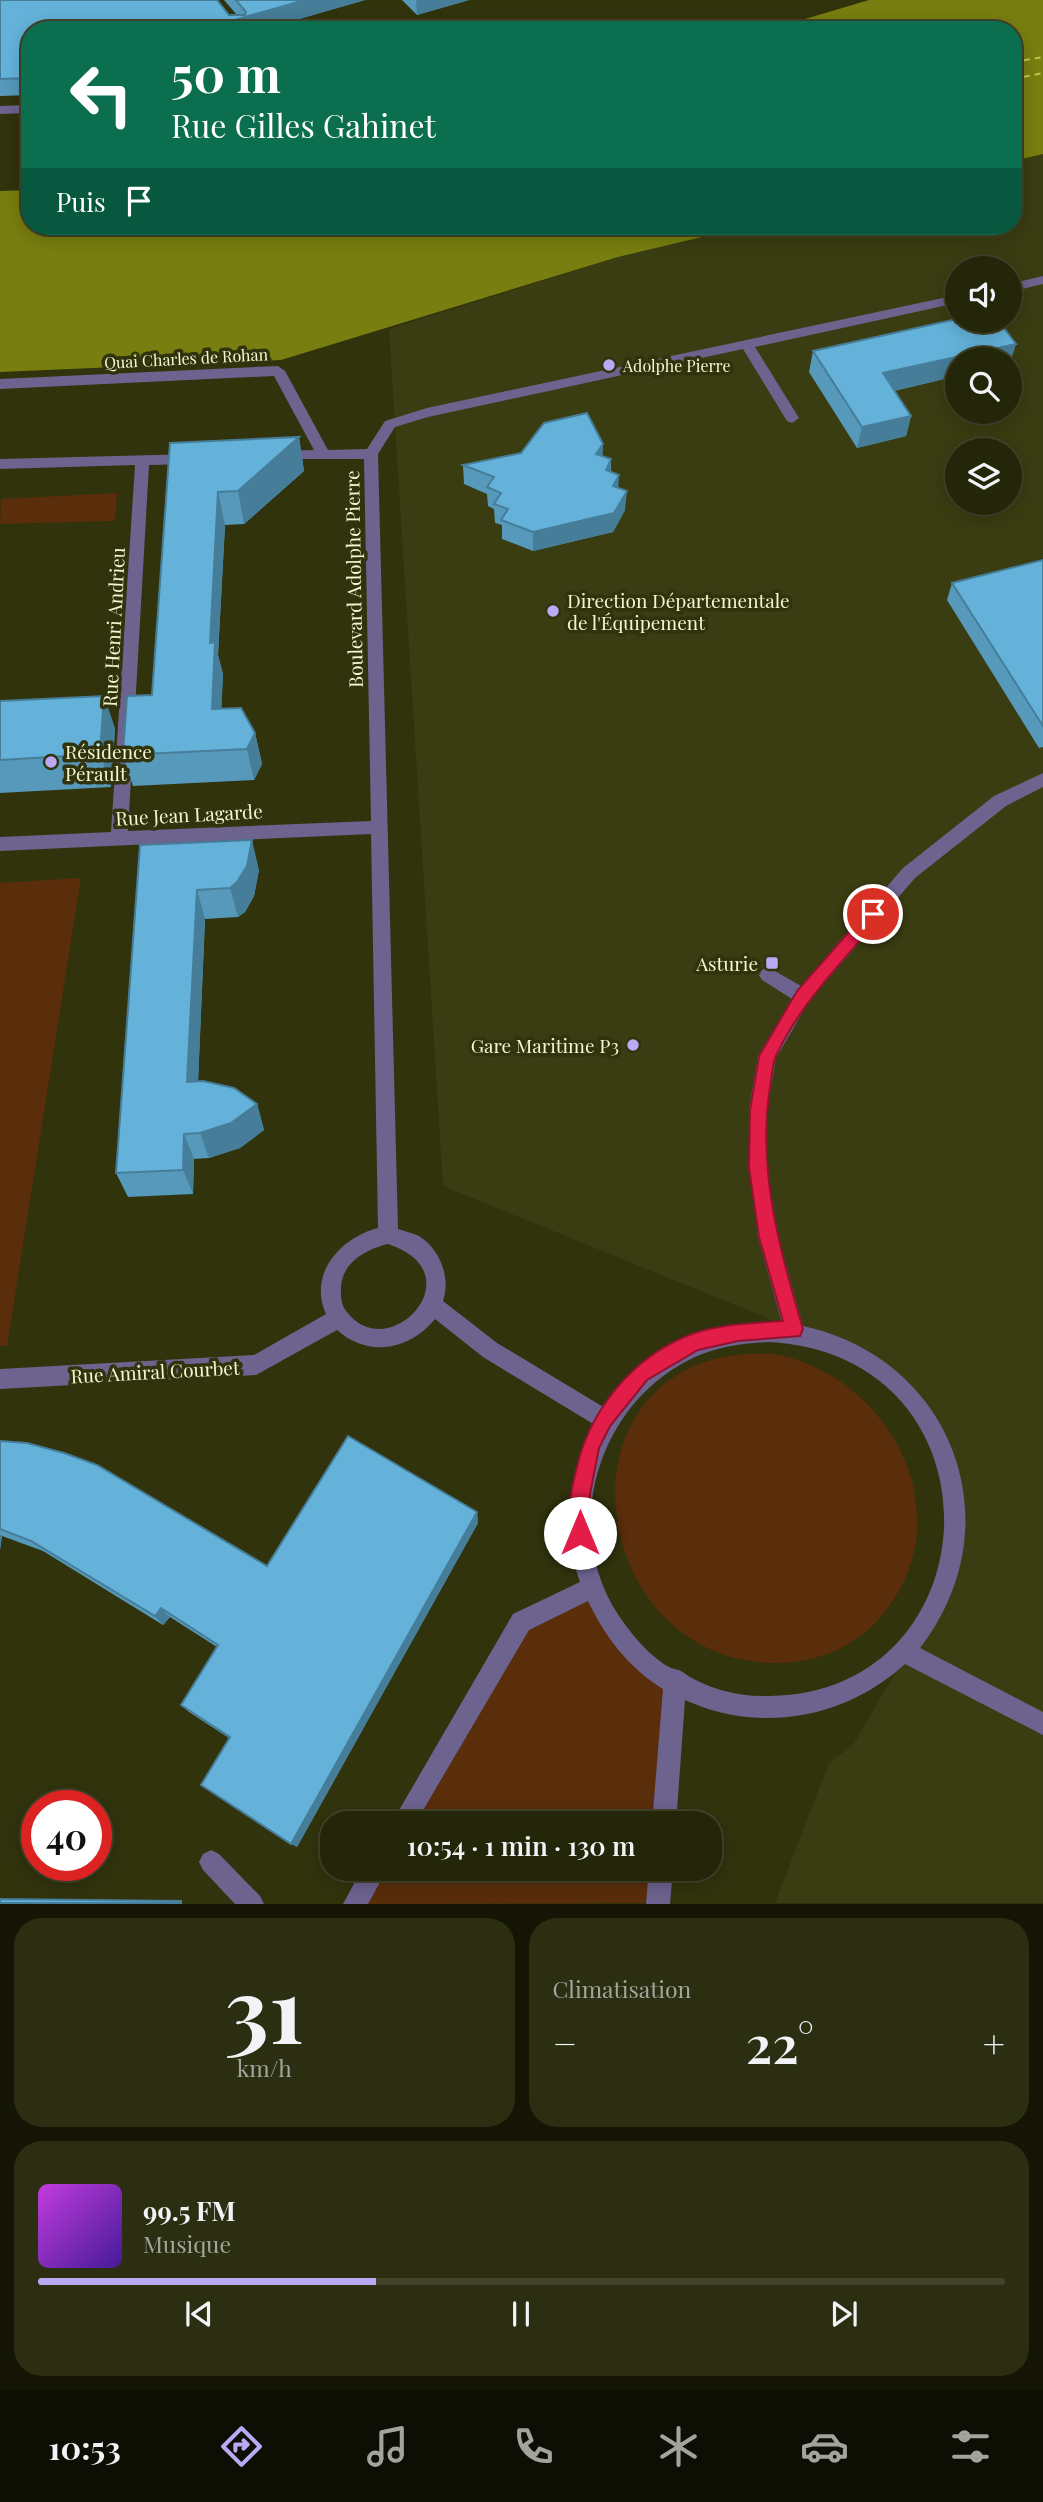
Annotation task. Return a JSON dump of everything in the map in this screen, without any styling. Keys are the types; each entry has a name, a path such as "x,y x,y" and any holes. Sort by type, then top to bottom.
{"street":[{"path":"0,110 21,109"},
{"path":"1022,285 1043,280"},
{"name":"Boulevard Adolphe Pierre","path":"388,1235 371,454 390,424 427,413 945,302"},
{"path":"747,345 792,418"},
{"name":"Quai Charles de Rohan","path":"0,384 278,372 324,455"},
{"path":"259,457 371,454"},
{"path":"0,464 207,458"},
{"name":"Rue Henri Andrieu","path":"119,839 142,460"},
{"path":"794,1329 768,1237 758,1168 758,1110 767,1056 803,996 909,873 1000,800 1043,779"},
{"name":"Rue Jean Lagarde","path":"0,844 379,827"},
{"path":"768,975 803,996"},
{"path":"388,1235 415,1243 433,1264 437,1291 433,1306 415,1327 388,1337 361,1334 339,1318 332,1305 329,1291 331,1276 346,1251 358,1242 388,1235"},
{"path":"433,1306 490,1350 604,1419"},
{"name":"Rue Amiral Courbet","path":"0,1379 256,1365 339,1318"},
{"path":"794,1329 876,1373 908,1401 935,1438 948,1475 955,1516 950,1577 933,1618 907,1653 875,1682 813,1709 774,1710 724,1700 675,1680 624,1633 592,1588 580,1533 580,1494 590,1447 604,1419 641,1373 695,1342 738,1332 794,1329"},
{"path":"410,1811 521,1622 592,1588"},
{"path":"907,1653 1043,1724"},
{"path":"665,1811 675,1680"},
{"path":"211,1862 252,1903"},
{"path":"355,1903 368,1881"},
{"path":"658,1903 660,1881"}],"shaded area":[{"path":"869,0 1043,0 1043,154 1022,159 1022,21 798,21"},
{"path":"1043,154 1043,1903 775,1903 829,1763 853,1745 907,1653 953,1548 935,1438 876,1373 794,1329 443,1186 389,329 618,257 710,235 1022,235 1022,159"},
{"path":"21,190 21,235 710,235 618,257 281,360 0,372 0,191"},
{"path":"117,493 115,521 0,524 1,499"},
{"path":"81,878 7,1346 0,1346 0,883"},
{"path":"775,1354 818,1368 855,1392 884,1424 905,1461 916,1501 916,1543 903,1584 876,1622 855,1640 831,1653 777,1663 710,1649 660,1613 628,1562 615,1503 623,1446 651,1396 701,1363"},
{"path":"592,1588 624,1633 675,1680 665,1811 410,1811 521,1622"},
{"path":"368,1881 660,1881 658,1903 355,1904"}],"building":[{"path":"0,0 217,0 229,15 245,15 246,12 236,0 305,0 231,21 21,21 21,78 0,79"},
{"path":"945,322 945,333 1008,333 1016,344 1002,347 945,347 945,359 883,373 911,416 862,427 813,351"},
{"path":"587,413 603,444 596,454 611,459 606,470 619,475 613,486 627,491 614,513 533,532 501,520 508,509 494,504 501,493 487,487 494,477 463,465 521,453 544,423"},
{"path":"299,437 238,491 218,492 210,643 215,642 212,709 241,708 255,733 247,749 123,755 127,696 152,695 170,443"},
{"path":"1043,560 1043,726 952,583"},
{"path":"104,696 100,754 0,760 0,701"},
{"path":"252,840 247,866 237,882 230,888 197,890 187,1082 203,1081 234,1088 257,1104 231,1123 200,1133 184,1134 183,1170 116,1173 140,845"},
{"path":"348,1436 477,1512 291,1844 201,1785 230,1737 181,1705 218,1645 161,1608 155,1616 31,1541 0,1529 0,1441 27,1443 97,1465 267,1566"},
{"path":"0,1899 181,1901 181,1903 0,1903"}],"ferry route":[{"path":"1022,60 1043,57"},
{"path":"1022,77 1043,73"}],"place":[{"name":"Adolphe Pierre","path":"609,365"},
{"name":"Direction Départementale de l'Équipement","path":"553,611"},
{"name":"Résidence Pérault","path":"51,762"},
{"name":"Asturie","path":"772,963"},
{"name":"Gare Maritime P3","path":"633,1045"}],"route":[{"path":"580,1533 580,1494 590,1447 604,1419 641,1373 695,1342 738,1332 794,1329 768,1237 758,1168 758,1110 767,1056 803,996 873,914"}]}
